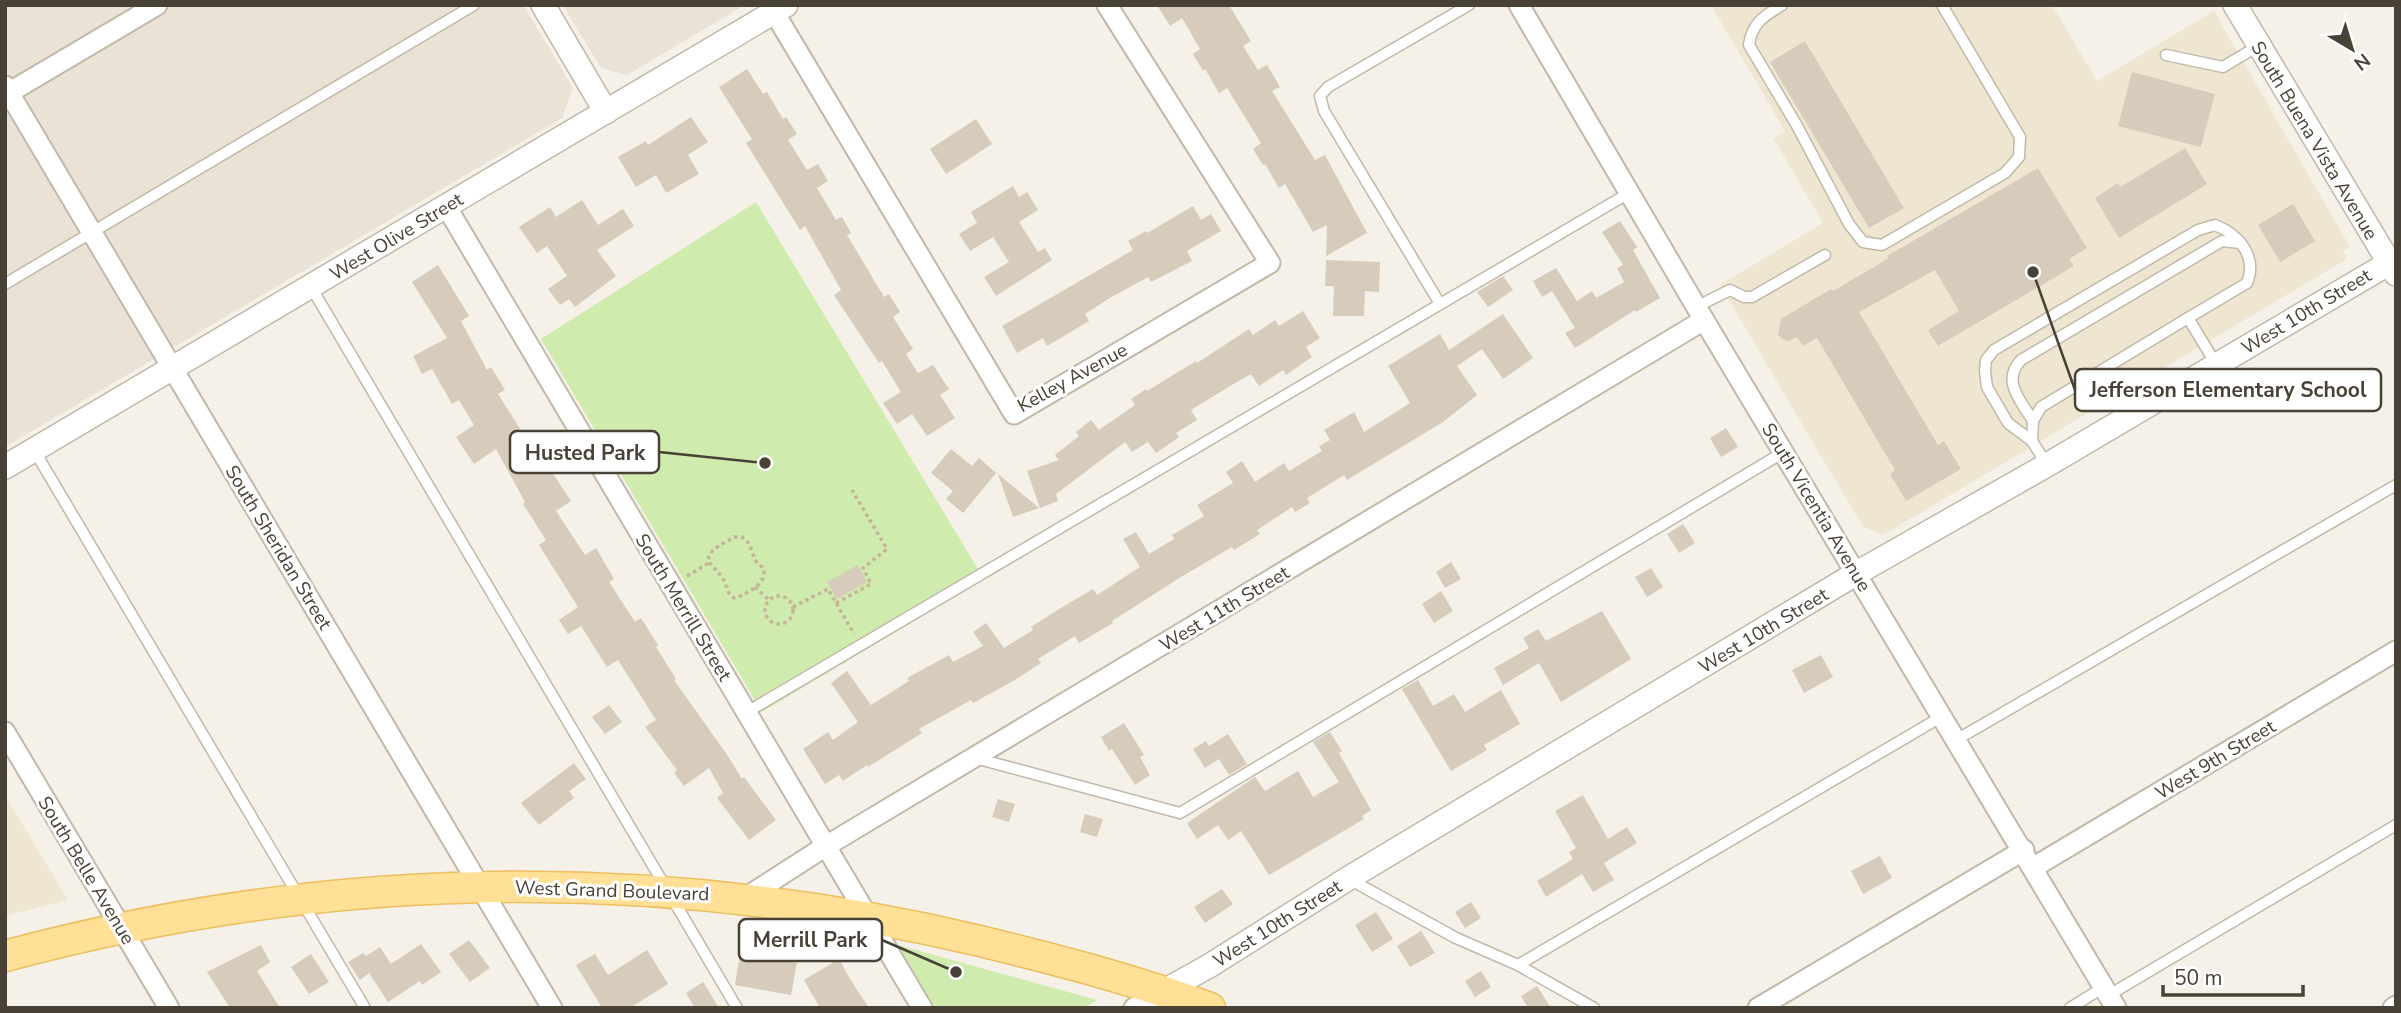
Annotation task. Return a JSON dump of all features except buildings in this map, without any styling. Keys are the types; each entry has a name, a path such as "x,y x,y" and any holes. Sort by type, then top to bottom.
{"main road":[{"name":"West Grand Boulevard","path":"5,957 122,928 193,914 299,899 377,891 547,885 745,898 869,917 1066,961 1210,1008"}],"street":[{"path":"7,91 157,5"},
{"path":"543,5 606,112"},
{"name":"Kelley Avenue","path":"780,9 1014,414 1270,263 1107,5"},
{"name":"South Vicentia Avenue","path":"1519,5 1700,314 2110,996"},
{"name":"South Buena Vista Avenue","path":"2235,5 2393,265"},
{"name":"West Olive Street","path":"5,467 780,9"},
{"name":"South Sheridan Street","path":"7,91 552,1008"},
{"name":"South Merrill Street","path":"446,206 922,1008"},
{"name":"West 10th Street","path":"1134,1008 1857,573 2393,265"},
{"name":"West 11th Street","path":"745,898 826,846 1700,314"},
{"name":"West 9th Street","path":"1758,1008 2029,859 2396,651"},
{"name":"South Belle Avenue","path":"5,732 169,1008"}],"lane":[{"path":"5,284 474,5"},
{"path":"1440,304 1324,111 1320,96 1328,87 1469,5"},
{"path":"1782,5 1760,18 1751,32 1749,45 1796,124 1849,224 1863,242 1882,245 2004,173 2019,156 2020,137 1942,5"},
{"path":"2166,55 2223,67 2258,46"},
{"path":"747,712 1629,193"},
{"path":"2032,441 2033,421 2037,412 2046,404 2247,283 2250,262 2241,243 2215,225 2205,226 1994,350 1986,360 1987,387 2008,423 2032,441 2047,465"},
{"path":"2033,421 2011,384 2013,371 2021,360 2222,241 2241,243"},
{"path":"1700,314 1730,290 1744,298 1752,298 1825,255"},
{"path":"311,286 737,1008"},
{"path":"2188,318 2217,364"},
{"path":"34,450 365,1008"},
{"path":"975,757 1180,813 1784,452"},
{"path":"1956,740 2396,485"},
{"path":"1518,965 1941,717"},
{"path":"2070,1008 2110,996 2396,825"},
{"path":"1349,878 1456,938 1518,965 1594,1008"}],"path":[{"path":"836,603 871,584 863,568 887,549 852,490"},
{"path":"734,537 742,537 764,572 761,583 734,598 723,578 709,562 708,556 712,549 734,537"},
{"path":"879,554 883,562"},
{"path":"686,576 709,562"},
{"path":"755,587 769,600"},
{"path":"793,607 784,596 775,596 765,607 766,616 777,624 789,620 793,607 828,589 860,645"}],"shaded area":[{"path":"5,5 523,5 573,88 562,118 5,447"},
{"path":"563,5 745,5 627,75 601,68"},
{"path":"1711,5 2052,5 2097,81 2214,11 2350,247 2343,251 2347,259 1883,535 1863,527 1720,285 1823,223 1774,139 1785,131"},
{"path":"5,795 68,900 5,916"}],"green space":[{"path":"756,202 984,579 762,712 541,339"},
{"path":"898,945 1097,1000 1084,1008 935,1008"}],"place":[{"name":"Jefferson Elementary School","path":"2033,272"},
{"name":"Husted Park","path":"765,463"},
{"name":"Merrill Park","path":"956,972"}]}
